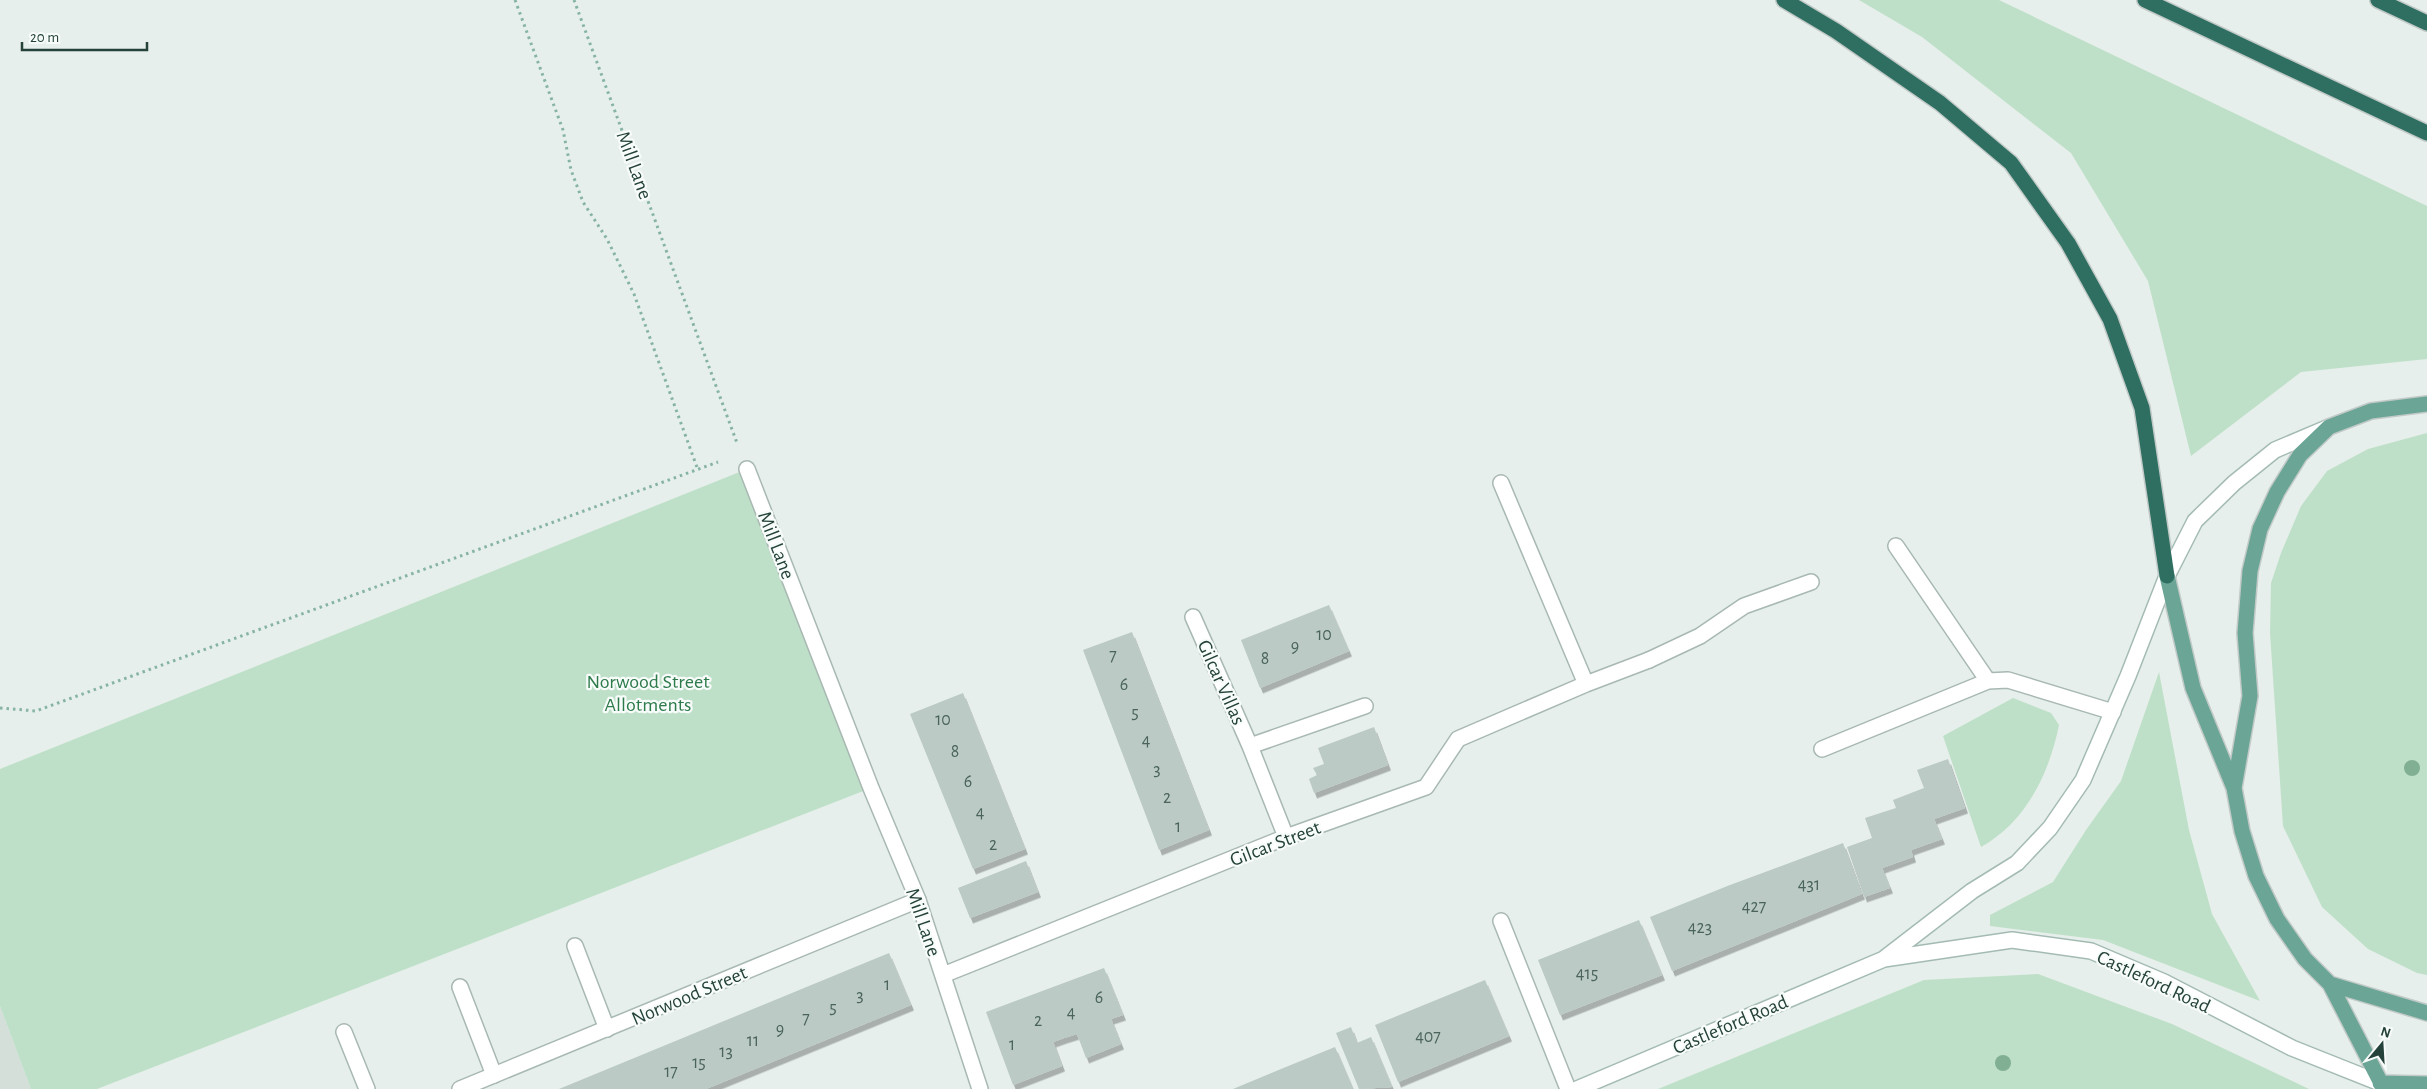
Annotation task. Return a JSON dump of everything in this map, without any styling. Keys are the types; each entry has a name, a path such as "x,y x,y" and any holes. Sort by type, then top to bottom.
{"highway":[{"path":"1784,0 1836,31 1932,97 1983,139 2011,163 2068,242 2110,319 2142,408 2167,576"},
{"path":"2145,0 2427,132"},
{"path":"2378,0 2427,23"}],"main road":[{"path":"2234,788 2250,696 2246,633 2250,571 2260,529 2277,492 2300,455 2329,427 2370,411 2427,404"},
{"path":"2167,576 2193,688 2234,788 2242,831 2256,876 2277,919 2305,959 2330,984 2382,1086 2427,1084"},
{"path":"2330,984 2427,1013"}],"street":[{"name":"Castleford Road","path":"1884,959 1972,891 2017,863 2050,828 2083,780 2113,712 2167,576 2196,521 2234,483 2275,450 2329,427"},
{"name":"Mill Lane","path":"747,469 918,900 976,1088"},
{"path":"1501,483 1586,684"},
{"path":"1896,546 1988,681"},
{"name":"Gilcar Street","path":"942,975 1286,837 1426,787 1458,739 1586,684 1649,660 1700,636 1744,606 1811,582"},
{"name":"Gilcar Villas","path":"1193,617 1250,746 1286,837"},
{"path":"1822,749 1988,681 2008,680 2113,712"},
{"name":"Gilcar Villas","path":"1250,746 1365,706"},
{"name":"Norwood Street","path":"460,1089 918,900"},
{"path":"1501,921 1568,1089"},
{"name":"Castleford Road","path":"1577,1089 1884,959 2012,940 2091,951 2164,982 2292,1048 2382,1086"},
{"path":"575,946 607,1028"},
{"path":"460,986 494,1075"},
{"path":"344,1032 367,1089"}],"path":[{"path":"514,0 563,130 571,170 583,202 607,239 634,294 698,470"},
{"name":"Mill Lane","path":"574,0 747,469"},
{"path":"0,708 36,711 741,454"}],"shaded area":[{"path":"0,1006 31,1089 0,1089"}],"green space":[{"path":"1859,0 1999,0 2427,206 2427,359 2301,372 2191,456 2148,281 2071,153 1922,37"},
{"path":"2427,433 2427,975 2417,973 2368,949 2322,907 2283,826 2270,633 2271,583 2281,553 2301,506 2327,471 2368,449"},
{"name":"Norwood Street Allotments","path":"747,469 871,788 97,1089 31,1089 0,1006 0,769"},
{"path":"2159,672 2189,830 2212,914 2260,1001 2103,940 1990,926 1990,915 2053,882 2086,830 2121,781"},
{"path":"2013,698 2051,713 2059,725 2049,761 2033,795 2011,824 1997,837 1981,847 1943,736"},
{"path":"2038,974 2172,1024 2309,1089 1658,1089 1924,980"}],"building":[{"path":"1329,605 1349,651 1260,688 1241,640"},
{"path":"1132,632 1209,830 1159,850 1083,650"},
{"path":"963,693 1025,849 973,869 910,714"},
{"path":"1374,727 1388,765 1314,793 1309,779 1317,775 1313,768 1324,764 1318,748"},
{"path":"1948,759 1965,808 1934,819 1942,839 1911,850 1913,857 1882,868 1890,888 1864,897 1847,847 1872,838 1865,818 1896,808 1893,800 1924,788 1917,770"},
{"path":"1843,843 1862,894 1672,971 1650,917"},
{"path":"1026,861 1038,892 970,918 958,888"},
{"path":"1639,920 1662,975 1560,1015 1538,960"},
{"path":"889,953 911,1005 706,1089 559,1089"},
{"path":"1104,968 1123,1015 1111,1019 1121,1044 1086,1058 1077,1034 1053,1042 1062,1066 1013,1085 986,1012"},
{"path":"1485,980 1509,1036 1398,1082 1375,1025"},
{"path":"1351,1027 1357,1043 1371,1037 1392,1087 1359,1089 1336,1033"},
{"path":"1335,1047 1353,1089 1233,1089 1281,1069"}]}
